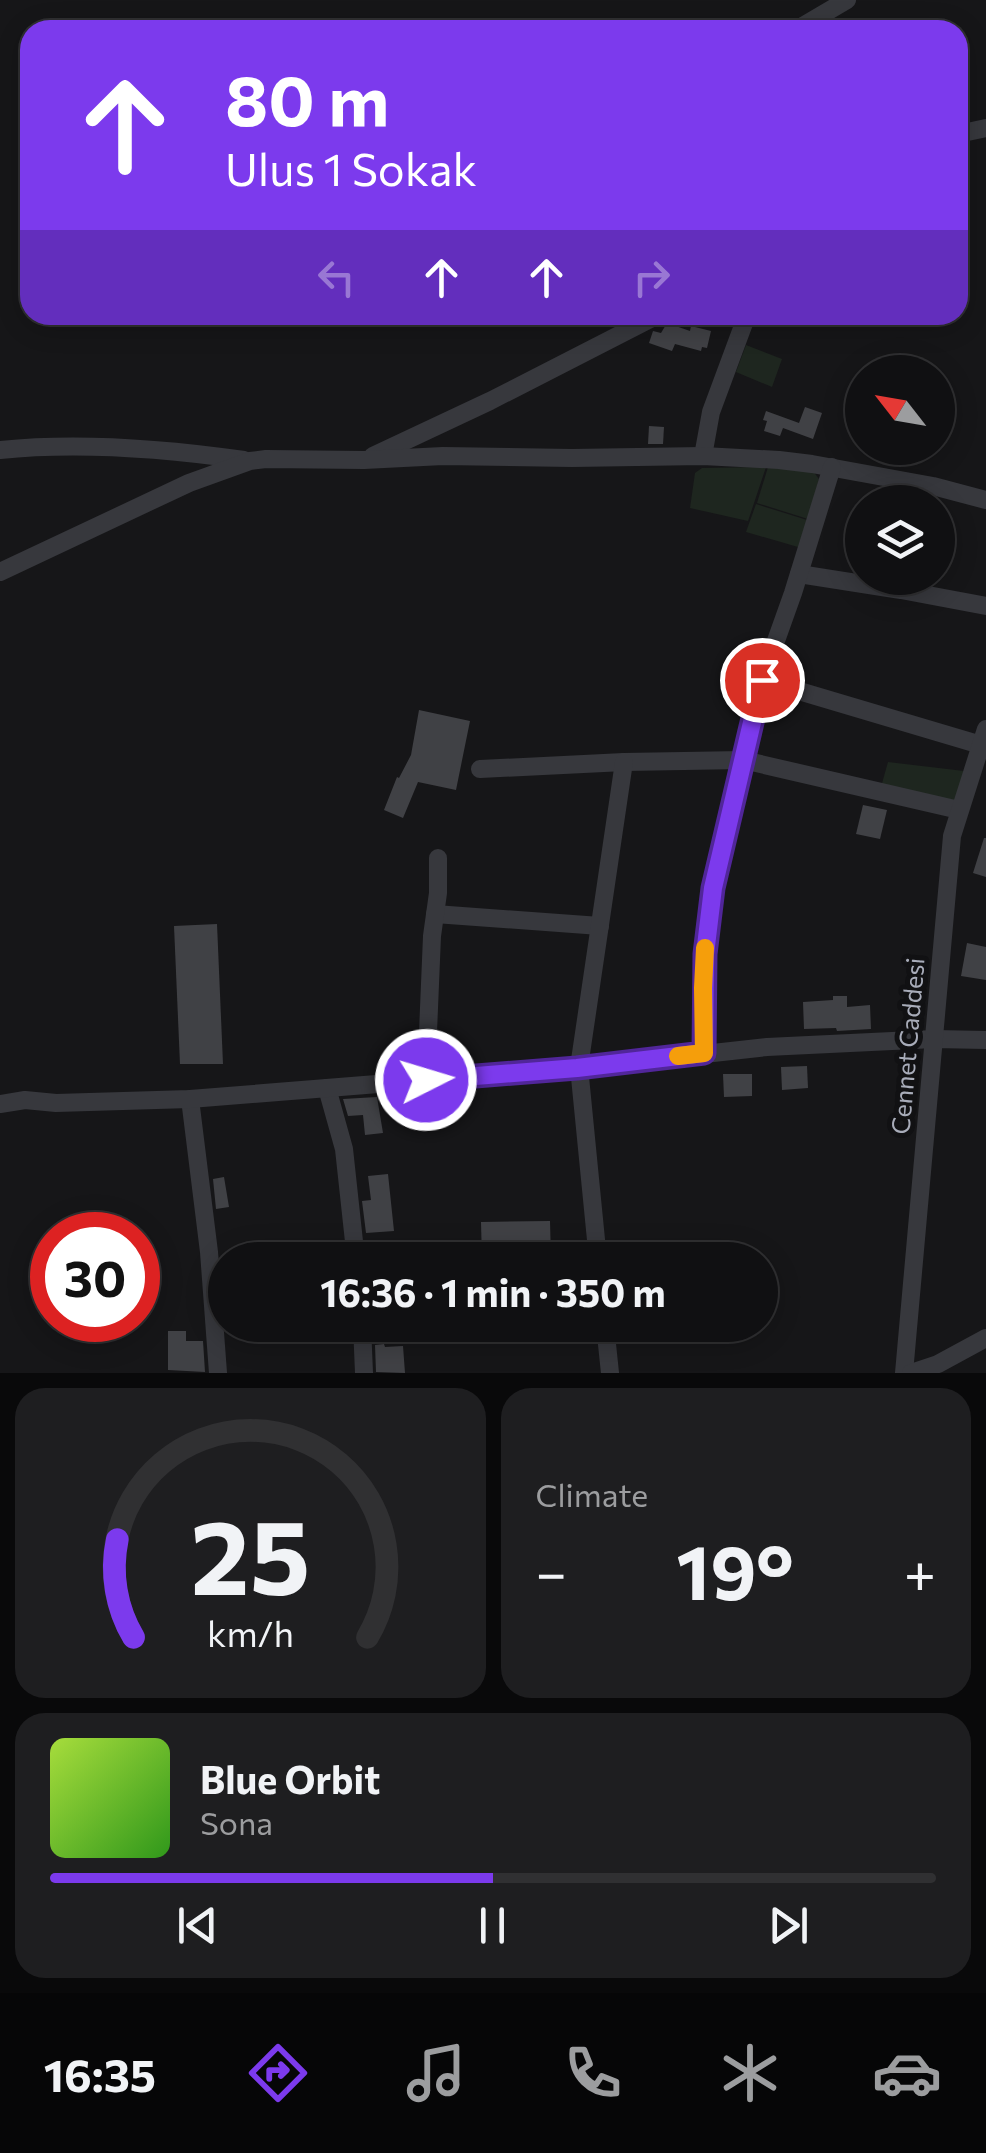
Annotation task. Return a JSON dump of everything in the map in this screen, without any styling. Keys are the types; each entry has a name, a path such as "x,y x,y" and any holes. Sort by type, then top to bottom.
{"street":[{"path":"813,20 847,0"},
{"path":"364,460 508,393 639,325"},
{"path":"703,456 711,412 743,325"},
{"path":"0,450 77,446 250,461 703,456 832,467 986,500"},
{"path":"0,572 156,497 250,461"},
{"path":"704,1053 708,921 719,857 762,680 832,467"},
{"path":"799,574 986,606"},
{"path":"762,680 983,737"},
{"name":"Cennet Caddesi","path":"907,1373 952,836 983,737"},
{"path":"480,769 743,760 958,810"},
{"path":"596,1242 578,1067 624,762"},
{"path":"426,1080 438,858"},
{"path":"435,914 600,926"},
{"path":"0,1104 25,1100 56,1103 190,1099 767,1047 986,1040"},
{"path":"327,1088 344,1149 354,1242"},
{"path":"190,1099 211,1242"},
{"path":"907,1373 938,1364 986,1338"},
{"path":"218,1342 218,1373"},
{"path":"363,1342 364,1373"},
{"path":"607,1342 610,1373"}],"shaded area":[{"path":"746,345 782,359 772,387 736,372"},
{"path":"766,467 748,521 690,508 695,473 702,468"},
{"path":"768,467 813,471 819,479 808,519 757,503"},
{"path":"756,504 807,520 798,547 746,532"},
{"path":"888,762 964,771 954,805 881,787"}],"building":[{"path":"666,325 711,331 707,348 702,347 701,351 675,344 672,351 649,343 653,331 661,333"},
{"path":"805,407 822,413 813,439 783,428 780,436 764,431 766,411 799,423"},
{"path":"649,426 664,427 663,444 648,444"},
{"path":"419,710 470,721 456,790 418,782 403,818 384,810 411,755"},
{"path":"863,805 887,810 880,839 856,834"},
{"path":"986,838 986,877 973,873"},
{"path":"217,924 223,1064 180,1064 174,926"},
{"path":"967,943 986,947 986,980 961,976"},
{"path":"833,996 847,996 847,1007 870,1005 871,1029 804,1029 803,1002 833,1000"},
{"path":"807,1066 808,1088 782,1090 781,1067"},
{"path":"723,1074 752,1074 752,1096 724,1097"},
{"path":"377,1097 383,1133 365,1135 363,1115 348,1116 343,1099"},
{"path":"388,1174 394,1231 366,1233 362,1201 371,1200 368,1176"},
{"path":"224,1177 229,1207 216,1209 213,1179"},
{"path":"550,1221 551,1242 482,1242 481,1222"},
{"path":"168,1331 186,1331 186,1341 203,1341 205,1372 168,1370"},
{"path":"375,1345 403,1346 405,1373 376,1372"}],"slow traffic":[{"path":"678,1056 704,1053 705,948"}],"route":[{"path":"426,1080 704,1053 703,988 713,888 762,680"}]}
